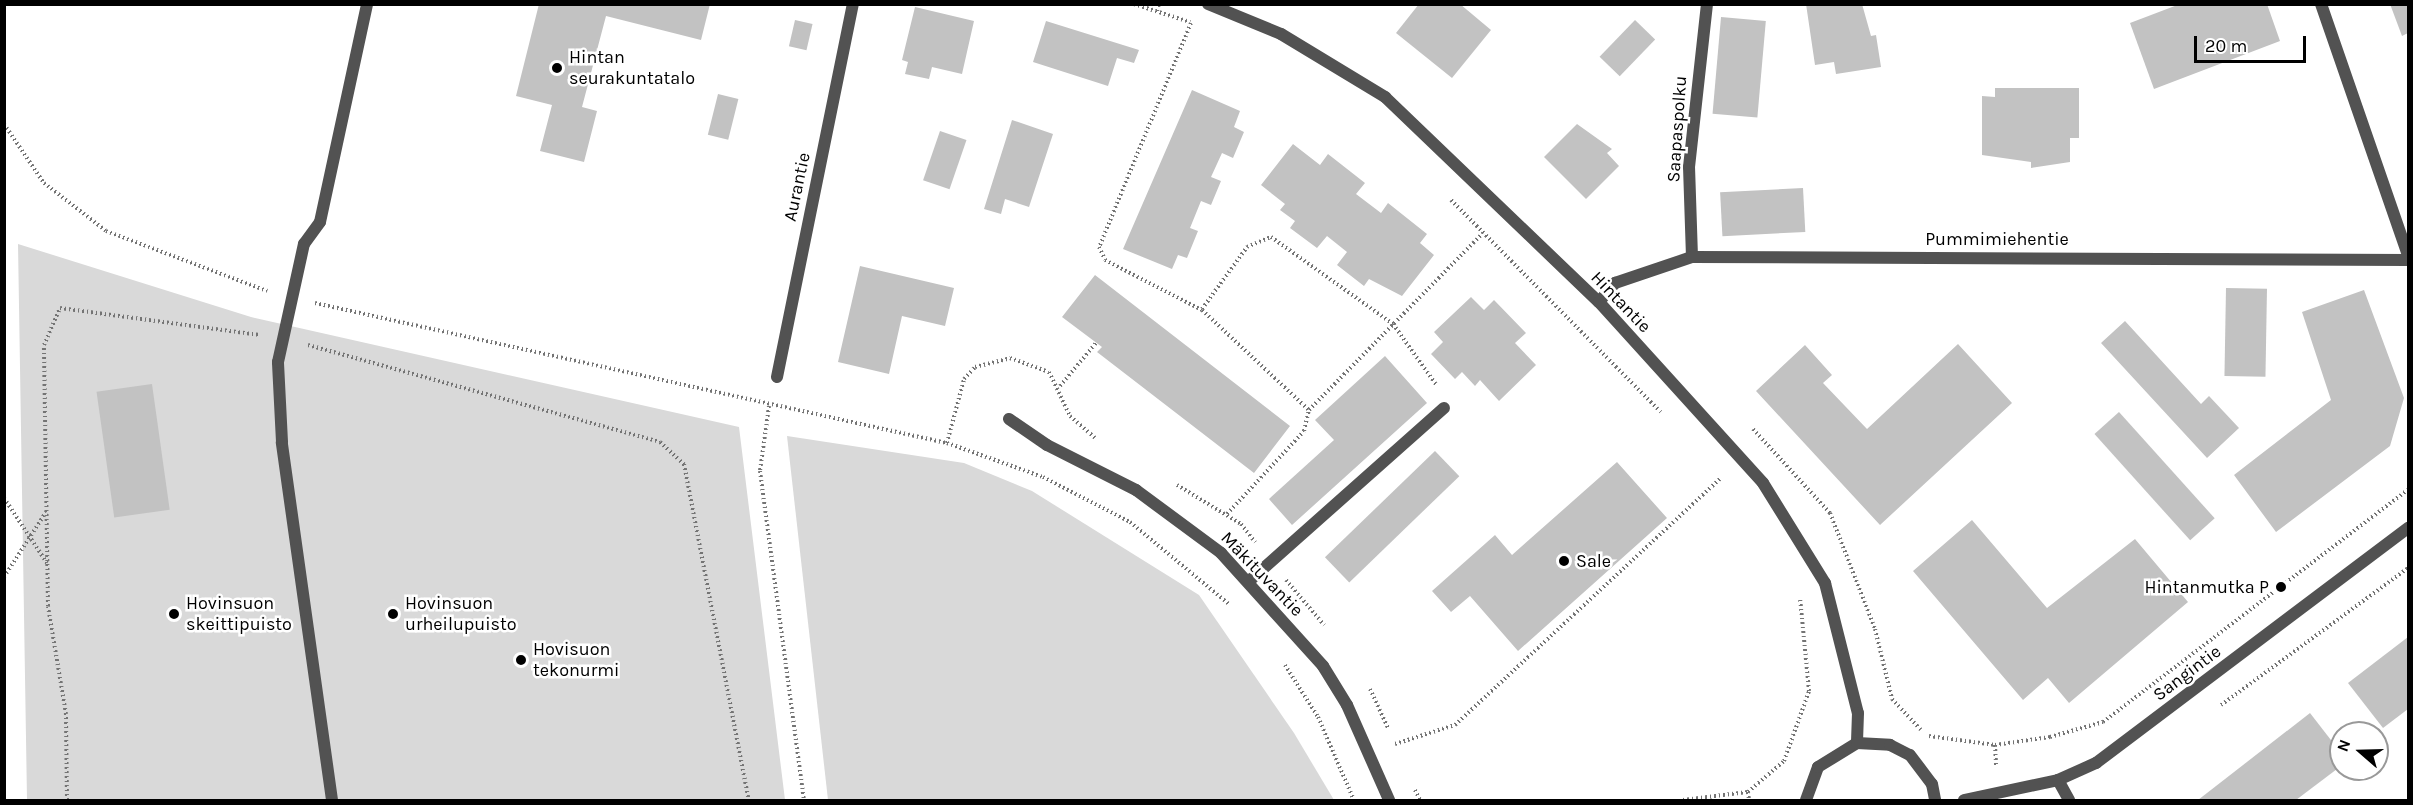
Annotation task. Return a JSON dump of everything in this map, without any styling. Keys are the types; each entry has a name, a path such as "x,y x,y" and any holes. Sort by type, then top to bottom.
{"street":[{"path":"332,801 282,442 278,362 304,244 320,222 367,4"},
{"name":"Aurantie","path":"777,377 853,4"},
{"name":"Hintantie","path":"1209,4 1281,34 1385,97 1599,302 1763,483 1825,583 1858,713 1857,743"},
{"name":"Saapaspolku","path":"1692,257 1689,167 1707,4"},
{"path":"2321,4 2409,255"},
{"name":"Pummimiehentie","path":"1599,302 1615,284 1692,257 2409,260"},
{"path":"1248,582 1444,408"},
{"name":"Mäkituvantie","path":"1009,419 1047,445 1136,490 1221,553 1323,666 1347,705 1389,801"},
{"name":"Sangintie","path":"1964,801 2058,780 2096,763 2409,528"},
{"path":"1806,801 1818,767 1857,743 1890,745 1910,756 1932,784 1935,801"},
{"path":"2058,780 2069,801"}],"path":[{"path":"1134,4 1202,27"},
{"path":"1157,10 1159,4"},
{"path":"1191,22 1099,247 1105,260 1202,310 1309,410"},
{"path":"4,124 44,183 106,231 229,281 292,298 769,406 947,443 1043,477 1130,522 1240,614"},
{"path":"1442,190 1666,417"},
{"path":"1227,514 1304,431 1309,410 1483,232"},
{"path":"1202,310 1247,247 1271,237 1393,324 1443,394 1444,408"},
{"path":"67,801 66,714 48,606 47,564 44,345 60,308 284,338 660,442 684,464 749,801"},
{"path":"1060,386 1096,343"},
{"path":"777,377 769,406 760,471 804,801"},
{"path":"1715,467 1731,484"},
{"path":"1395,744 1455,725 1724,476"},
{"path":"1927,736 1995,745 2050,737 2103,722 2407,491 2409,497"},
{"path":"4,498 47,564"},
{"path":"4,577 47,510"},
{"path":"2211,712 2409,568"},
{"path":"1683,801 1748,792 1784,761 1809,691 1799,591"},
{"path":"1283,662 1318,717 1354,801"},
{"path":"1748,792 1749,801"}],"shaded area":[{"name":"Hovinsuon urheilupuisto","path":"18,244 251,317 739,427 785,800 27,800"},
{"path":"787,436 964,463 1032,491 1199,595 1294,733 1334,800 828,800"}],"building":[{"name":"Hintan seurakuntatalo","path":"539,4 710,4 701,40 606,16 582,107 597,111 584,162 540,151 552,105 516,96"},
{"path":"1419,4 1460,4 1491,30 1452,78 1396,33"},
{"path":"1806,4 1862,4 1871,36 1876,35 1881,67 1836,74 1834,62 1815,65"},
{"path":"2180,4 2267,4 2280,41 2154,89 2130,23"},
{"path":"2390,4 2408,4 2408,33 2402,36"},
{"path":"915,7 974,21 962,74 932,67 929,79 905,74 908,62 902,60"},
{"path":"1721,17 1766,21 1757,118 1713,114"},
{"path":"795,20 813,24 806,50 789,46"},
{"path":"1635,20 1655,39 1620,76 1600,57"},
{"path":"1046,21 1139,50 1134,63 1117,58 1108,86 1033,62"},
{"path":"1995,88 2079,88 2079,138 2070,138 2070,162 2031,168 2031,162 1982,155 1982,96 1995,97"},
{"path":"1192,90 1240,111 1234,127 1244,132 1233,158 1222,153 1211,177 1221,181 1211,205 1201,201 1190,228 1198,231 1187,258 1178,255 1172,269 1123,249"},
{"path":"718,94 738,99 728,140 708,135"},
{"path":"1012,120 1053,134 1029,207 1005,199 1001,214 984,209"},
{"path":"1577,124 1612,149 1607,153 1619,166 1586,199 1544,157"},
{"path":"940,131 966,140 950,189 923,180"},
{"path":"1293,144 1320,165 1328,154 1365,183 1356,194 1381,213 1388,203 1427,234 1420,243 1434,255 1402,296 1369,279 1364,286 1337,265 1347,252 1327,236 1317,248 1290,228 1295,221 1280,210 1285,204 1261,185"},
{"path":"1803,188 1805,232 1722,236 1720,192"},
{"path":"860,266 954,288 945,326 902,316 889,374 838,362"},
{"path":"1095,275 1290,426 1254,473 1097,352 1102,347 1062,317"},
{"path":"2226,288 2267,289 2265,377 2224,376"},
{"path":"2364,290 2404,398 2390,446 2276,532 2234,475 2331,400 2302,312"},
{"path":"1471,297 1484,310 1494,300 1526,333 1515,343 1536,365 1499,401 1480,380 1475,386 1462,372 1455,379 1431,354 1443,342 1434,332"},
{"path":"2125,321 2201,404 2209,396 2239,428 2207,458 2101,343"},
{"path":"1958,344 2012,403 1880,525 1756,391 1805,345 1832,375 1823,383 1867,429"},
{"path":"1385,356 1427,403 1292,525 1269,499 1334,440 1315,420"},
{"path":"152,384 170,510 114,518 97,392"},
{"path":"2119,412 2215,518 2190,540 2094,434"},
{"path":"1435,451 1459,476 1349,582 1325,557"},
{"path":"1617,462 1667,518 1518,651 1470,596 1451,612 1432,591 1495,535 1512,555"},
{"path":"1972,520 2047,608 2135,539 2188,602 2069,703 2048,678 2023,700 1913,571"},
{"path":"2408,637 2408,709 2389,723 2389,721 2378,721 2348,683"},
{"path":"2310,713 2329,738 2329,775 2296,800 2198,800"}],"place":[{"name":"Hintan seurakuntatalo","path":"557,68"},
{"name":"Sale","path":"1564,561"},
{"name":"Hintanmutka P","path":"2281,587"},
{"name":"Hovinsuon skeittipuisto","path":"174,614"},
{"name":"Hovinsuon urheilupuisto","path":"393,614"},
{"name":"Hovisuon tekonurmi","path":"521,660"}]}
